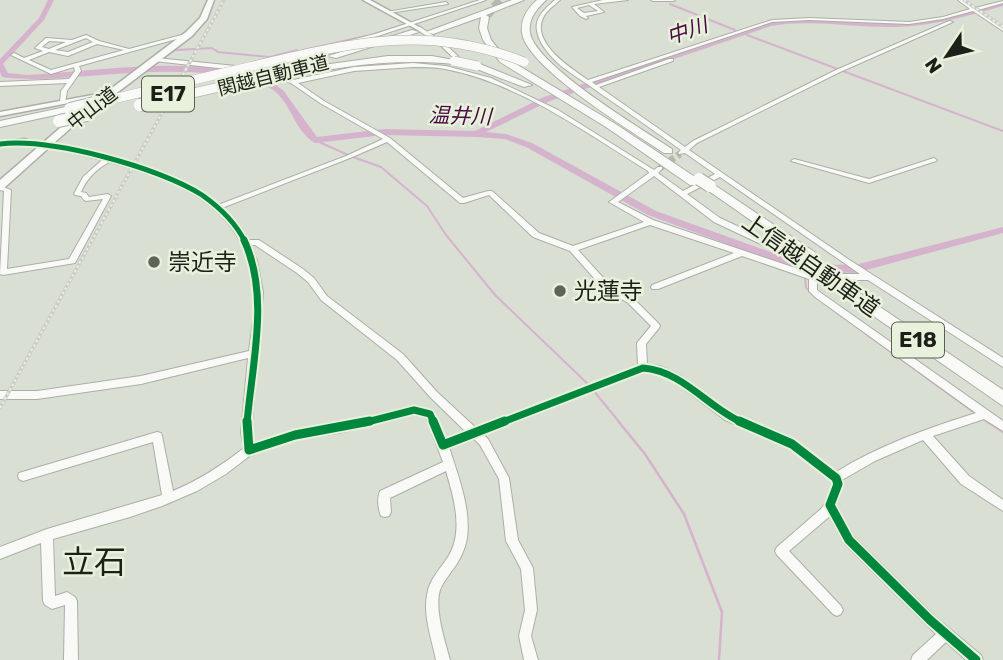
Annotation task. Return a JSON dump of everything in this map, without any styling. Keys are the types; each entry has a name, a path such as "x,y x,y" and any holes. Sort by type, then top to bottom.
{"highway":[{"name":"中山道","path":"0,187 43,146 189,34 203,19 211,0"},
{"name":"関越自動車道","path":"420,30 509,0"},
{"name":"関越自動車道","path":"64,112 108,111 276,74 520,0"},
{"path":"542,0 530,12 525,26 528,41 536,52 556,71 702,184"},
{"path":"485,17 483,28 486,40 503,60 702,184"},
{"path":"64,112 341,45 380,39 428,37 496,50 524,62 566,86 702,184"},
{"path":"132,107 276,74 377,58 416,57 454,61 473,70 527,86 702,184"},
{"name":"関越自動車道","path":"0,128 64,112 276,74"},
{"path":"108,111 120,109"},
{"name":"上信越自動車道","path":"702,184 793,252 1003,387"},
{"name":"上信越自動車道","path":"702,184 818,261 841,281 1003,399"}],"street":[{"path":"366,0 420,30 473,70 540,103 657,171 702,184 846,262 1003,363"},
{"path":"240,68 420,30 454,10 484,0"},
{"path":"558,0 540,16 538,28 552,54 682,152 702,184 717,220 768,244"},
{"path":"568,0 576,6 626,0"},
{"path":"653,0 673,0"},
{"path":"960,0 1003,24"},
{"path":"968,0 1003,30"},
{"path":"389,12 444,1 454,10"},
{"path":"576,6 573,8 584,17 602,12 590,4"},
{"path":"682,152 695,142 840,70 940,25 1003,4"},
{"path":"591,85 751,26 784,21 909,23 980,11"},
{"path":"784,21 940,25"},
{"path":"14,55 51,72 76,69 96,57 189,34"},
{"path":"26,59 86,36 97,42 128,50"},
{"path":"72,41 48,39 38,48 68,54 97,42"},
{"path":"80,49 96,57"},
{"path":"42,61 62,52"},
{"path":"591,85 684,52"},
{"path":"156,60 252,68 280,80 293,82 344,70 390,65 473,70"},
{"path":"64,112 64,91 76,69"},
{"path":"0,84 71,81"},
{"path":"293,82 322,102 388,139 462,201 490,192 536,235 573,249 604,284 631,301 656,326 641,343 643,368"},
{"path":"0,114 64,112 109,94"},
{"path":"219,207 388,139"},
{"path":"0,144 24,141 147,169 198,192 219,207 245,243 258,270 260,292 246,433 249,450"},
{"path":"0,187 8,190 3,272 72,261 108,197 86,199 84,194 77,194 80,184 89,172 107,160"},
{"path":"794,161 869,181 934,160"},
{"path":"657,171 614,202 650,222 813,277 867,276"},
{"path":"573,249 650,222"},
{"path":"245,243 256,242 311,280 324,298 400,356 484,442 503,478 512,541 527,568 531,610 525,636 531,660"},
{"path":"655,287 739,254"},
{"path":"813,277 813,290 818,295 1003,427"},
{"path":"0,395 37,395 141,380 252,354"},
{"path":"443,445 643,368 657,369 678,379 729,416 792,444 836,478 838,484 825,513 781,551 837,610"},
{"path":"0,553 201,484 249,450 295,435 339,429 414,410 430,414 449,465 463,525 461,543 455,559 435,587 432,598 443,660"},
{"path":"836,478 863,460 984,415"},
{"path":"23,475 158,436 168,496"},
{"path":"926,436 965,480 1003,506"},
{"path":"385,512 384,495 449,465"},
{"path":"830,505 849,540 945,634 976,660"},
{"path":"47,535 49,601 52,603 67,598 71,601 71,660"},
{"path":"918,660 945,634"}],"waterway":[{"name":"温井川","path":"0,63 42,19 51,0"},
{"path":"670,4 735,30"},
{"name":"中川","path":"478,133 547,99 770,24 802,20 882,25 925,23 1003,4"},
{"path":"371,35 403,25"},
{"name":"中川","path":"741,32 745,34"},
{"path":"747,35 1003,131"},
{"path":"303,50 366,36"},
{"path":"176,50 212,48 218,52 270,57 297,50"},
{"name":"温井川","path":"0,65 5,75 28,77 190,69 222,71 251,77 280,91 315,140 384,132 506,137 529,145 652,213 803,268 855,269 1003,230"},
{"path":"315,140 348,155"},
{"path":"353,157 381,167 427,206 446,235 496,296 590,386"},
{"path":"805,278 806,288 810,291"},
{"path":"825,304 976,414"},
{"path":"593,390 620,423"},
{"path":"618,421 645,454 684,514 722,612 719,660"},
{"path":"986,421 1003,432"}],"tunnel":[{"path":"485,17 501,0"},
{"path":"660,168 680,154"}],"railway":[{"path":"0,408 224,0"},
{"path":"964,0 1003,27"}],"cycle path":[{"path":"0,144 45,145 119,162 176,181 223,211 240,233 253,259 259,292 246,433 249,450 295,435 339,429 414,410 430,414 443,445 643,368 657,369 678,379 729,417 792,444 836,478 838,484 830,505 849,540 930,620 976,660"}],"place":[{"name":"崇近寺","path":"154,262"},
{"name":"光蓮寺","path":"560,291"}],"district":[{"name":"立石","path":"94,562"}]}
